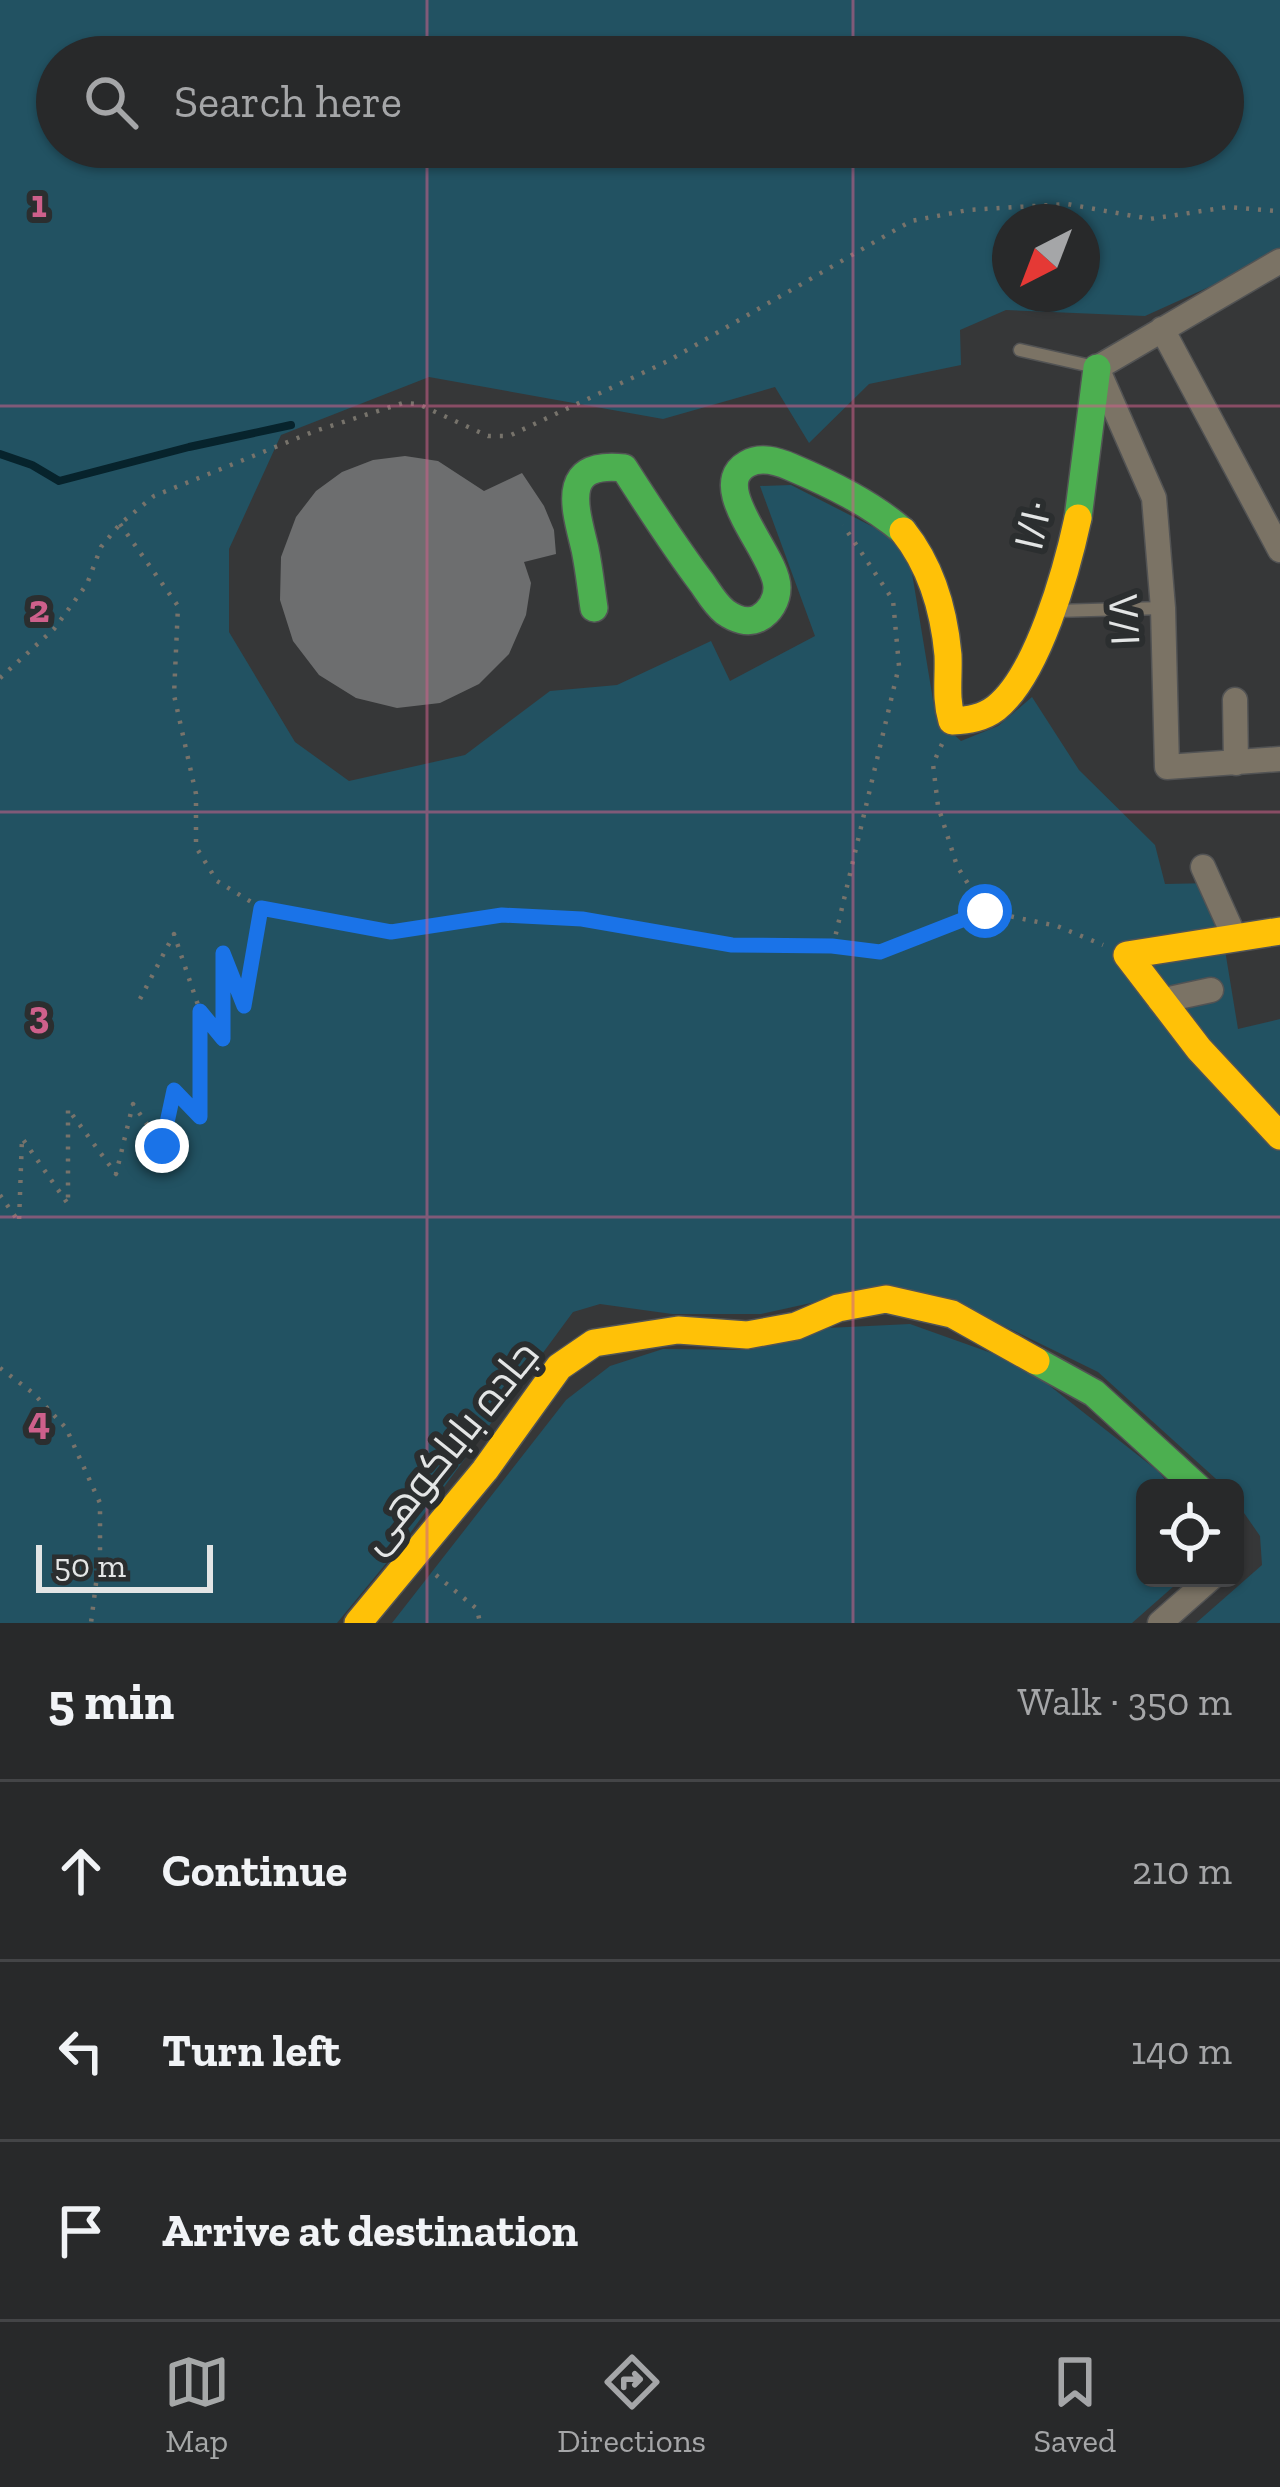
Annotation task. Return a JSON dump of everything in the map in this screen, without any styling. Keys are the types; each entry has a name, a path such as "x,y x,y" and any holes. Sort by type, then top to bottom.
{"street":[{"path":"1097,368 1280,262"},
{"path":"1162,329 1280,550"},
{"name":"۱/۸","path":"1097,368 1154,498 1163,608 1167,767 1280,760"},
{"name":"۱/۱۰","path":"952,721 970,722 992,712 1014,691 1053,611 1076,538 1097,368"},
{"path":"593,608 574,512 577,487 586,471 603,464 624,468 679,554 725,613 748,621 764,615 776,602 779,585 733,494 736,476 745,465 776,460 842,490 895,523 914,544 935,594 944,633 948,652 945,703 952,721"},
{"path":"1256,501 1280,486"},
{"path":"1235,700 1236,763"},
{"path":"1203,867 1235,938"},
{"path":"1280,931 1127,955 1160,1001 1280,1136"},
{"path":"1160,1001 1210,990"},
{"name":"جاده باباکوهی","path":"358,1623 485,1470 559,1367 594,1343 678,1330 747,1335 886,1299 952,1314 1094,1393 1188,1479"},
{"path":"1160,1623 1201,1587"}],"lane":[{"path":"1020,350 1097,368"},
{"path":"1053,611 1163,608"}],"path":[{"path":"0,678 54,629 86,584 100,547 154,496 315,431 403,403 418,404 488,436 509,436 668,361 910,221 968,210 1067,204 1150,219 1228,208 1280,214"},
{"path":"121,524 178,606 174,695 196,794 196,847 217,881 261,908 391,932 502,915 582,919 732,945 832,946 880,952 985,911 1058,926 1127,955"},
{"path":"832,946 899,666 893,600 844,526"},
{"path":"952,721 933,764 938,806 957,866 985,911"},
{"path":"200,1011 223,1039 223,953 244,1006 261,908"},
{"path":"0,1195 19,1222 22,1138 68,1204 68,1109 116,1174 133,1104 162,1146 174,1090 200,1117 200,1011 174,934 140,999"},
{"path":"0,1368 33,1393 66,1428 100,1502 100,1552 91,1623"},
{"path":"413,1557 477,1609 480,1623"}],"shaded area":[{"path":"0,0 1280,0 1280,255 1145,316 1052,312 1100,312 1100,204 992,204 992,312 1001,312 960,330 961,365 869,384 809,443 775,387 663,419 429,377 281,435 229,549 229,632 295,742 349,781 465,755 550,691 617,685 711,641 730,681 815,636 760,486 791,485 891,536 911,567 936,718 961,741 998,726 1032,697 1079,770 1155,845 1165,884 1214,883 1238,1029 1280,1019 1280,1623 1196,1623 1237,1587 1244,1587 1244,1581 1262,1565 1260,1536 1244,1513 1244,1479 1216,1479 1098,1372 953,1301 884,1287 761,1314 672,1314 600,1304 573,1312 402,1544 337,1623 0,1623"},
{"path":"910,1324 1022,1364 1165,1479 1136,1479 1136,1587 1173,1587 1132,1623 392,1623 566,1400 610,1366 663,1349 750,1350 827,1328"}],"building":[{"path":"405,456 438,461 484,491 522,473 544,506 554,530 556,554 524,562 531,583 526,615 509,654 479,684 440,703 397,708 356,698 319,675 293,641 280,600 281,557 296,517 316,491 342,472 373,460"}],"waterway":[{"path":"0,454 59,481 291,425"}],"traffic: fast":[{"path":"1078,518 1097,368"},
{"path":"594,608 576,490 580,479 603,468 624,468 715,602 742,620 755,620 766,612 777,588 735,489 737,475 747,464 763,460 791,467 850,495 903,531"},
{"path":"1036,1361 1094,1393 1188,1479"}],"traffic: slow":[{"path":"903,531 921,559 939,606 948,655 950,713 952,721 958,721 996,708 1025,672 1058,592 1078,518"},
{"path":"1280,931 1127,955 1199,1049 1280,1136"},
{"path":"358,1623 485,1470 559,1367 594,1343 678,1330 747,1335 886,1299 952,1314 1036,1361"}],"route":[{"path":"162,1146 174,1090 200,1117 200,1011 223,1039 223,953 244,1006 261,908 391,932 502,915 582,919 732,945 832,946 880,952 985,911"}]}
